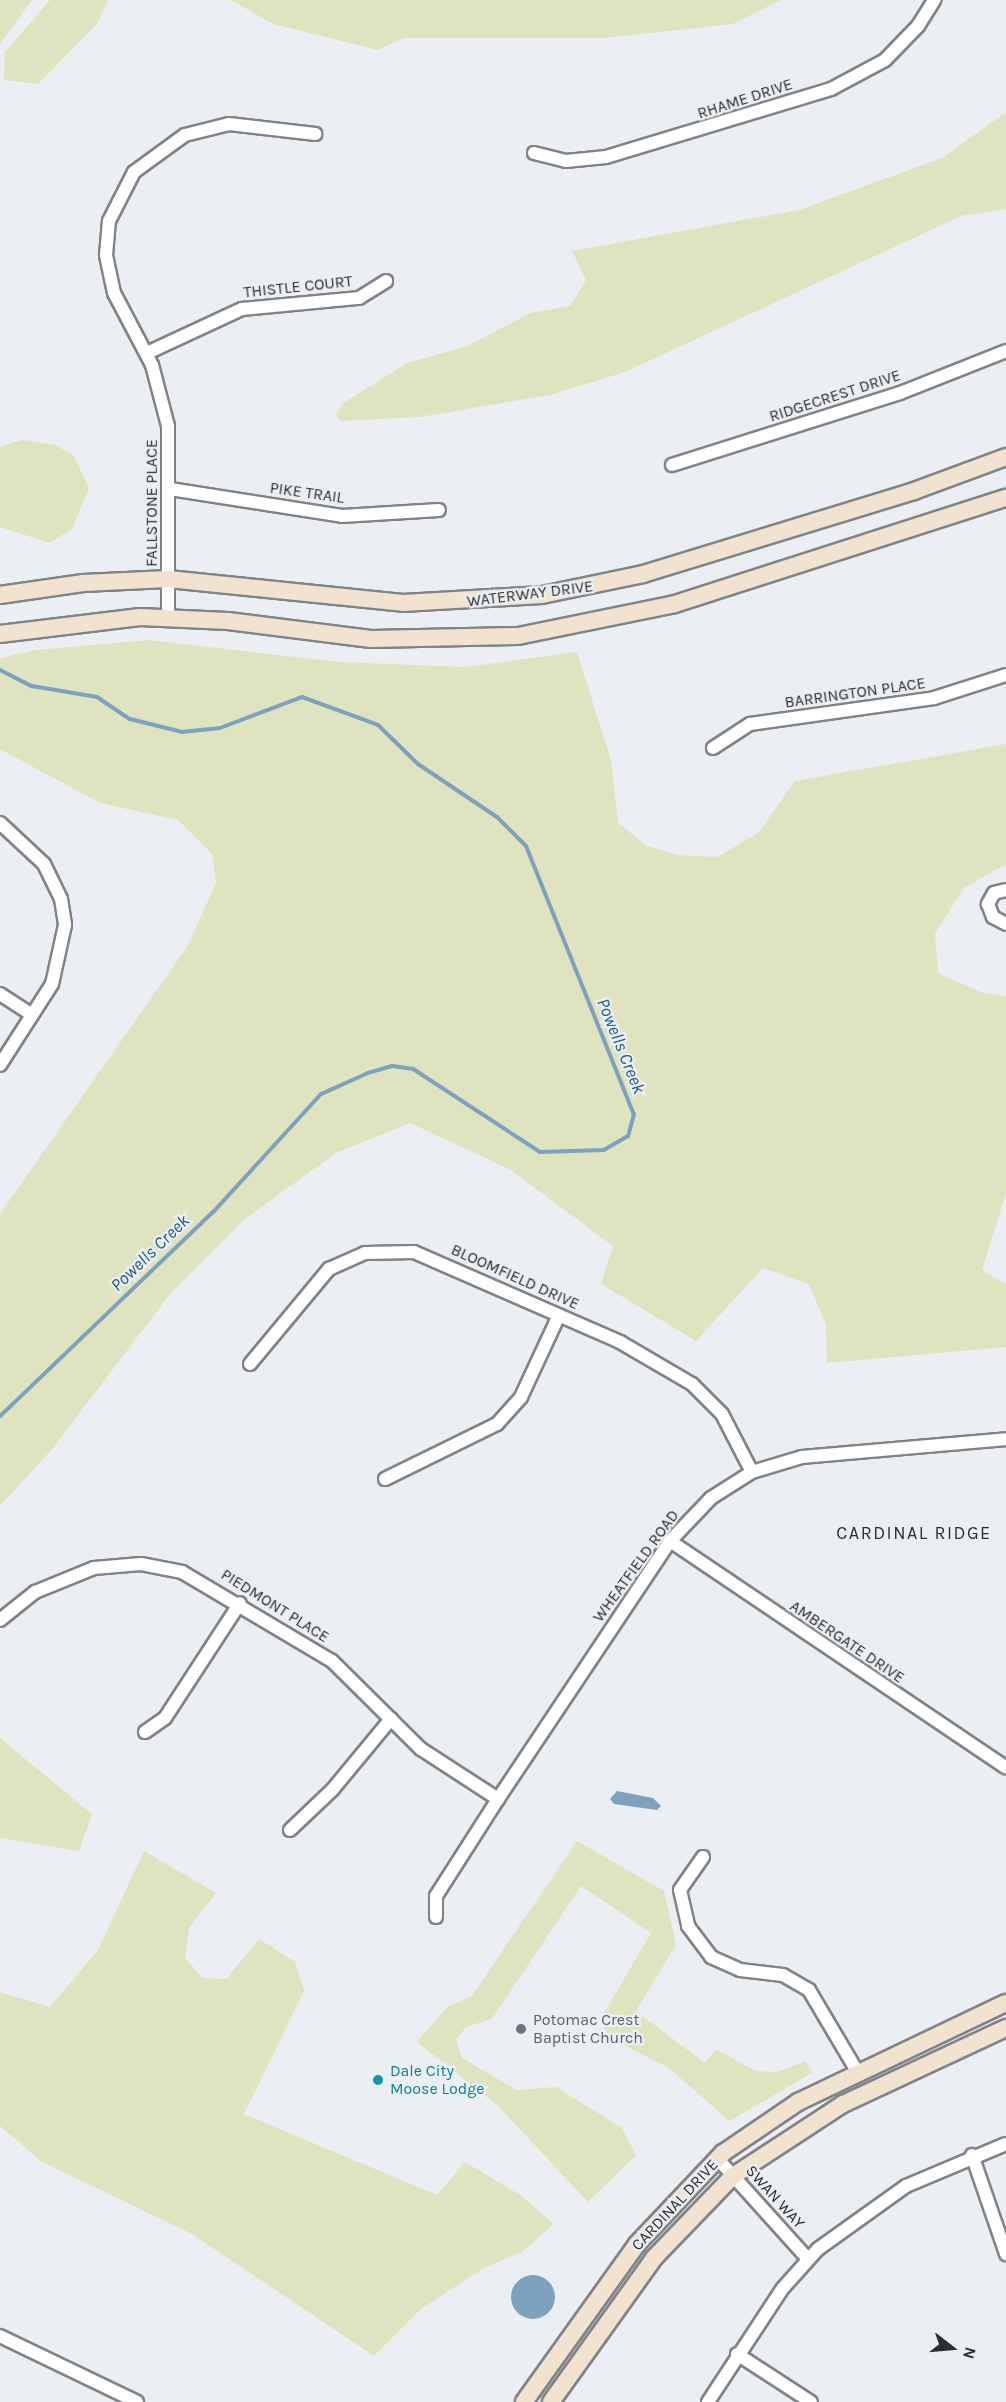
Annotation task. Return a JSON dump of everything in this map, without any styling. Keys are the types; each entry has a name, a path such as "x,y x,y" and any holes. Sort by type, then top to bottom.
{"main road":[{"name":"WATERWAY DRIVE","path":"0,596 83,583 168,579 403,603 542,596 643,574 1006,457"},
{"path":"0,634 80,621 168,617 393,639 481,639 563,630 675,604 1006,498"},
{"name":"CARDINAL DRIVE","path":"524,2402 637,2244 717,2158 798,2102 1006,2003"},
{"name":"CARDINAL DRIVE","path":"551,2402 654,2258 733,2176 843,2104 1006,2028"}],"street":[{"name":"RHAME DRIVE","path":"534,153 566,161 606,157 831,89 885,60 918,26 934,0"},
{"name":"FALLSTONE PLACE","path":"168,617 170,489 168,426 147,353 114,294 106,255 114,203 134,172 164,146 209,128 229,124 315,134"},
{"name":"THISTLE COURT","path":"147,353 242,309 359,298 386,281"},
{"name":"RIDGECREST DRIVE","path":"672,465 900,393 1006,351"},
{"name":"PIKE TRAIL","path":"170,489 342,516 439,510"},
{"name":"BARRINGTON PLACE","path":"713,748 750,724 934,698 1006,675"},
{"path":"0,823 44,864 64,912 59,967 0,1065"},
{"path":"1004,922 988,904 994,893 1006,890"},
{"path":"0,994 32,1015"},
{"name":"BLOOMFIELD DRIVE","path":"250,1364 320,1276 348,1259 382,1250 431,1257 559,1315 692,1384 722,1414 752,1472"},
{"path":"385,1479 497,1424 520,1396 559,1315"},
{"name":"WHEATFIELD ROAD","path":"436,1917 436,1896 498,1798 670,1541 711,1498 752,1472 828,1453 1006,1439"},
{"name":"AMBERGATE DRIVE","path":"670,1541 1006,1768"},
{"name":"PIEDMONT PLACE","path":"0,1620 55,1581 120,1564 183,1572 240,1603 333,1661 421,1749 498,1798"},
{"path":"144,1732 165,1718 240,1603"},
{"path":"290,1830 333,1789 391,1719"},
{"path":"704,1857 684,1881 681,1898 688,1926 711,1957 740,1970 783,1975 809,1990 858,2073"},
{"path":"708,2402 737,2354 808,2259 875,2204 972,2155 1006,2144"},
{"path":"972,2155 1006,2254"},
{"name":"SWAN WAY","path":"717,2158 808,2259"},
{"path":"0,2336 136,2402"},
{"path":"737,2354 811,2402"}],"green space":[{"path":"0,0 32,0 0,44"},
{"path":"50,0 108,0 97,24 38,84 4,80 5,52"},
{"path":"231,0 781,0 733,24 604,38 404,38 378,50 273,24"},
{"path":"1006,112 1006,209 961,216 625,372 550,395 420,417 341,421 335,414 345,402 407,363 465,347 531,313 570,306 586,280 572,251 799,210 942,158"},
{"path":"22,440 55,445 73,455 89,488 72,529 50,543 0,527 0,447"},
{"path":"149,640 339,662 466,667 577,652 611,760 618,823 647,846 678,855 717,857 758,833 795,781 1006,744 1006,864 964,888 935,933 938,973 983,993 1006,996 1006,1193 982,1270 1006,1284 1006,1347 827,1363 826,1325 809,1284 763,1268 696,1341 601,1284 613,1246 511,1170 410,1123 336,1153 245,1219 170,1294 53,1448 0,1506 0,1214 187,947 216,883 212,854 178,820 100,803 0,749 0,658 35,650"},
{"path":"0,1738 92,1814 79,1851 0,1838"},
{"path":"577,1841 664,1891 676,1945 636,2011 705,2063 716,2049 755,2071 777,2072 806,2061 812,2073 729,2121 669,2068 608,2037 601,2018 651,1933 581,1886 492,2019 466,2027 456,2040 462,2058 517,2090 556,2087 622,2128 636,2155 588,2202 497,2105 417,2042 447,2007 472,1996"},
{"path":"144,1851 216,1893 189,1928 185,1957 202,1978 226,1979 259,1939 295,1962 304,1991 244,2114 437,2195 465,2162 520,2195 554,2224 522,2252 484,2268 421,2309 374,2356 192,2234 42,2162 0,2126 0,1992 50,2007 98,1950"}],"water":[{"path":"617,1791 653,1798 661,1806 657,1810 614,1804 610,1799"},
{"path":"533,2275 541,2276 549,2281 554,2289 554,2305 549,2313 541,2318 533,2319 525,2318 517,2313 512,2305 511,2297 512,2289 517,2281 525,2276"}],"waterway":[{"name":"Powells Creek","path":"0,670 32,686 97,697 130,719 182,732 220,728 302,697 378,725 418,764 497,817 526,846 634,1114 628,1136 604,1150 540,1152 413,1069 392,1066 368,1073 321,1094 214,1211 0,1416"}],"place":[{"name":"Potomac Crest Baptist Church","path":"521,2029"},
{"name":"Dale City Moose Lodge","path":"378,2080"}],"district":[{"name":"CARDINAL RIDGE","path":"914,1533"}]}
